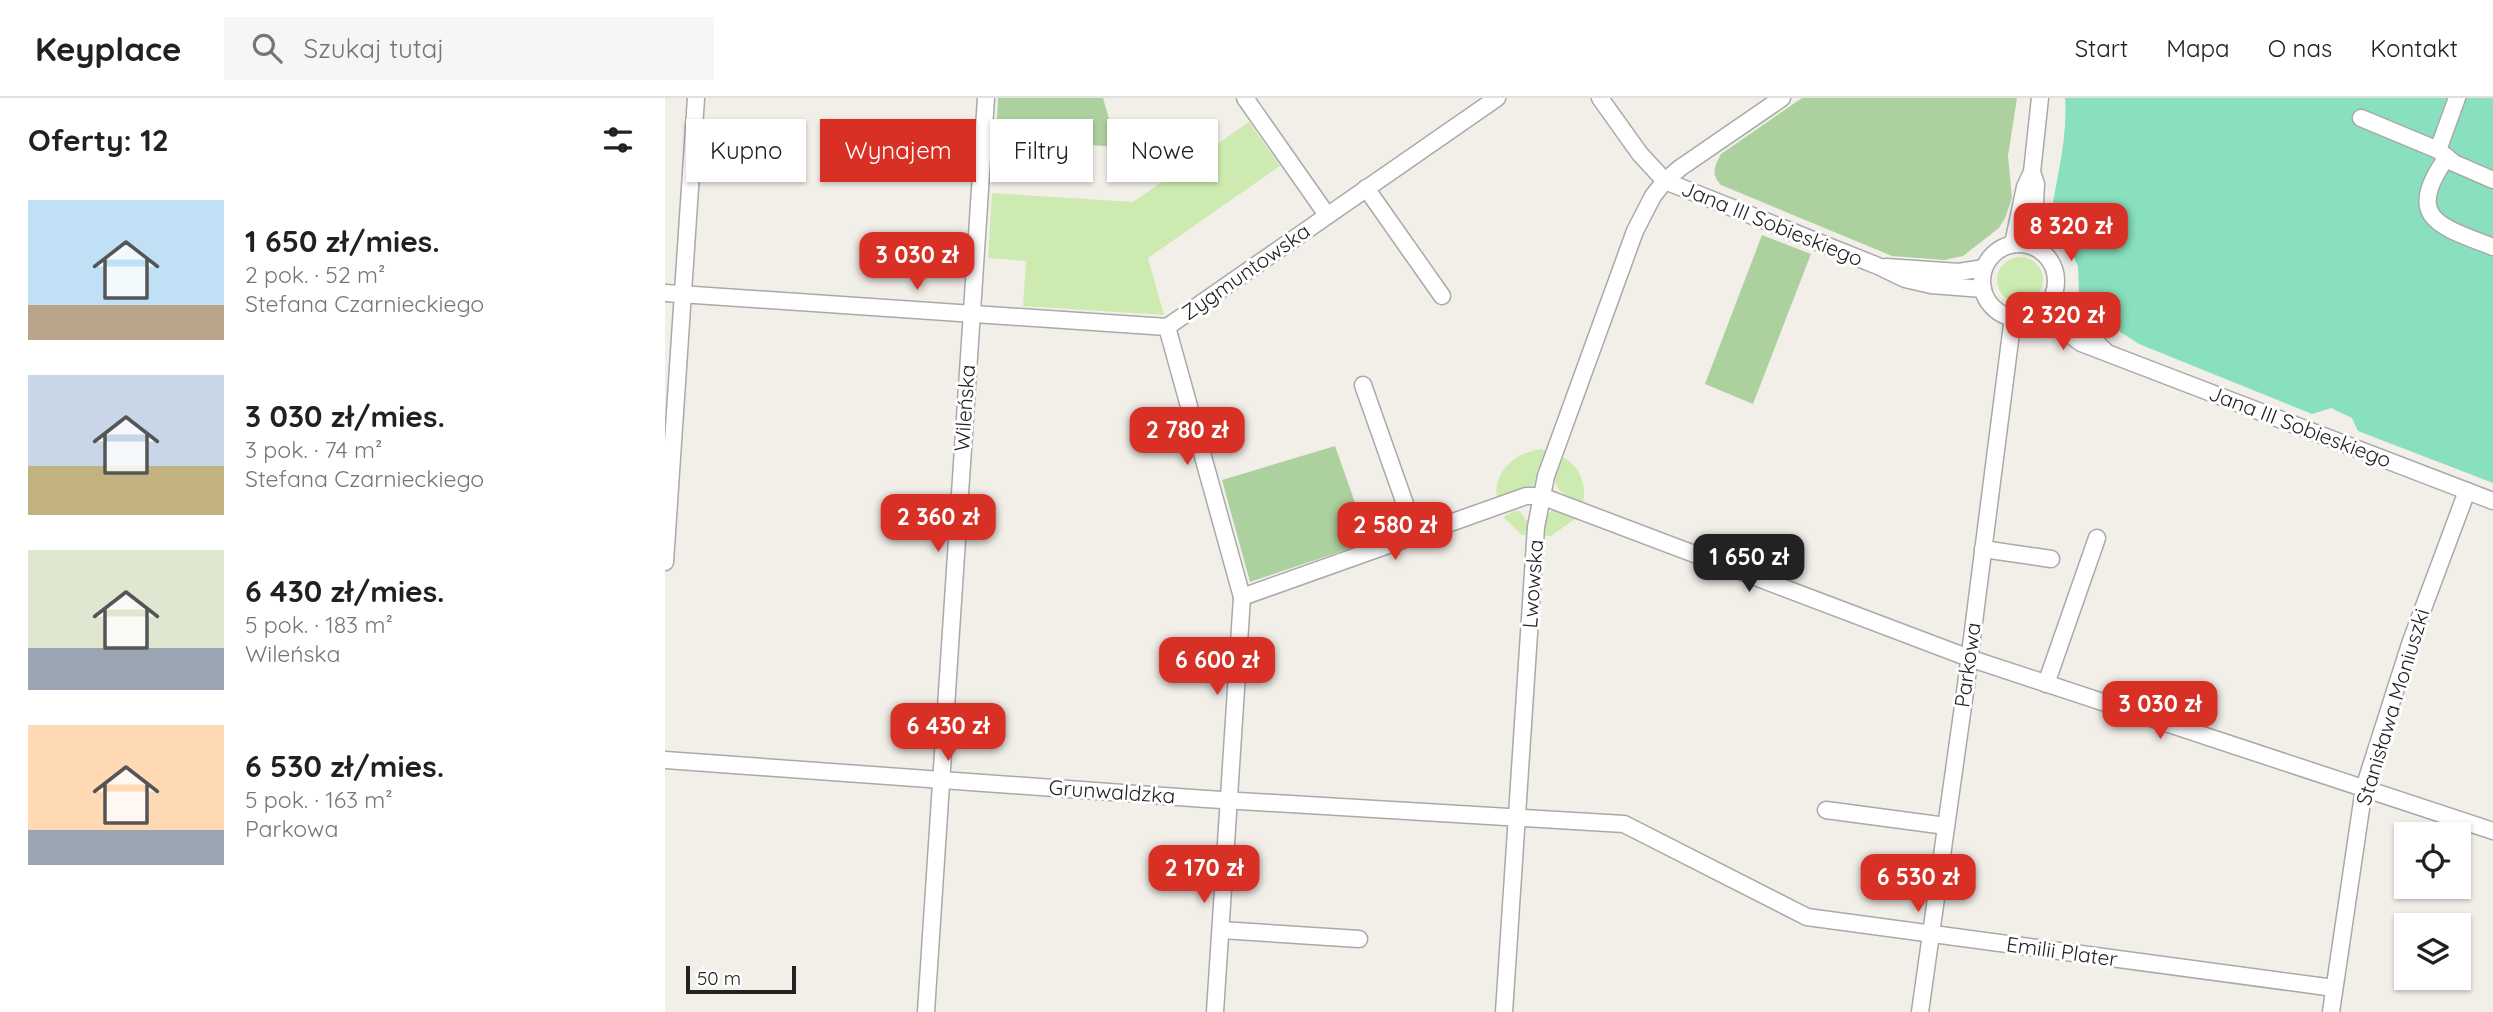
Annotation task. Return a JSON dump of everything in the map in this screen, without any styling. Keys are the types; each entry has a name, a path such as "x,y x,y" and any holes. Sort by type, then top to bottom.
{"street":[{"path":"665,562 696,98"},
{"name":"Wileńska","path":"926,1012 986,98"},
{"path":"1245,98 1327,215"},
{"name":"Zygmuntowska","path":"665,293 1167,327 1497,98"},
{"path":"1600,98 1640,154 1665,181"},
{"name":"Lwowska","path":"1504,1012 1536,527 1546,476 1635,231 1653,196 1680,168 1781,98"},
{"path":"2013,244 2025,187 2032,172 2040,98"},
{"path":"2457,98 2442,153 2427,193 2430,214 2442,226 2493,247"},
{"path":"2361,118 2442,153 2453,163 2493,180"},
{"path":"2032,172 2036,184 2035,247"},
{"name":"Jana III Sobieskiego","path":"1665,181 1905,279 1931,285 1983,289"},
{"path":"1366,188 1443,296"},
{"path":"2013,244 2035,247 2045,255 2055,274 2056,286 2052,298 2040,312 2027,317 2013,317 1998,311 1988,302 1983,289 1984,268 1999,249 2013,244"},
{"name":"Jana III Sobieskiego","path":"1878,266 1959,272 1984,268"},
{"name":"Jana III Sobieskiego","path":"2052,298 2087,330 2107,353"},
{"name":"Jana III Sobieskiego","path":"2040,312 2081,343 2493,501"},
{"name":"Parkowa","path":"1920,1012 2013,317"},
{"path":"1167,327 1242,597 1215,1012"},
{"path":"1363,385 1416,535"},
{"name":"Stanisława Moniuszki","path":"2331,1012 2364,788 2411,641 2467,491"},
{"path":"1242,597 1526,496 1541,496 1969,658 2493,831"},
{"path":"2046,684 2097,538"},
{"path":"1983,550 2051,559"},
{"name":"Grunwaldzka","path":"665,760 941,781 1517,817"},
{"path":"1826,810 1946,826"},
{"name":"Emilii Plater","path":"1517,817 1624,824 1807,917 2335,988"},
{"path":"1163,864 1225,870"},
{"path":"1221,930 1359,939"}],"green space":[{"path":"998,98 1103,98 1109,119 1107,146 1093,145 1093,119 997,119"},
{"path":"1802,98 2017,98 2008,156 2012,198 1999,228 1963,256 1944,260 1892,256 1721,185 1715,170 1721,154"},
{"path":"2065,98 2493,98 2493,483 2358,431 2352,418 2331,408 2312,414 2139,344 2092,314 2079,295 2078,266 2070,249 2050,221 2063,144"},
{"path":"1249,122 1280,166 1148,258 1164,315 1023,306 1026,261 988,258 992,193 1133,202 1162,182 1218,182 1218,143"},
{"path":"1762,235 1811,254 1753,404 1705,384"},
{"path":"2020,257 2036,264 2043,280 2036,296 2020,303 2004,296 1997,280 2004,264"},
{"path":"1335,446 1369,542 1250,582 1222,480"},
{"path":"1542,449 1547,451 1534,485 1497,500 1498,480 1508,465 1523,454"},
{"path":"1560,456 1567,459 1580,475 1584,489 1583,503 1566,495 1557,486 1555,474"},
{"path":"1555,508 1577,515 1551,536 1543,536 1545,516"},
{"path":"1520,511 1526,520 1530,520 1530,535 1522,535 1503,517"}]}
